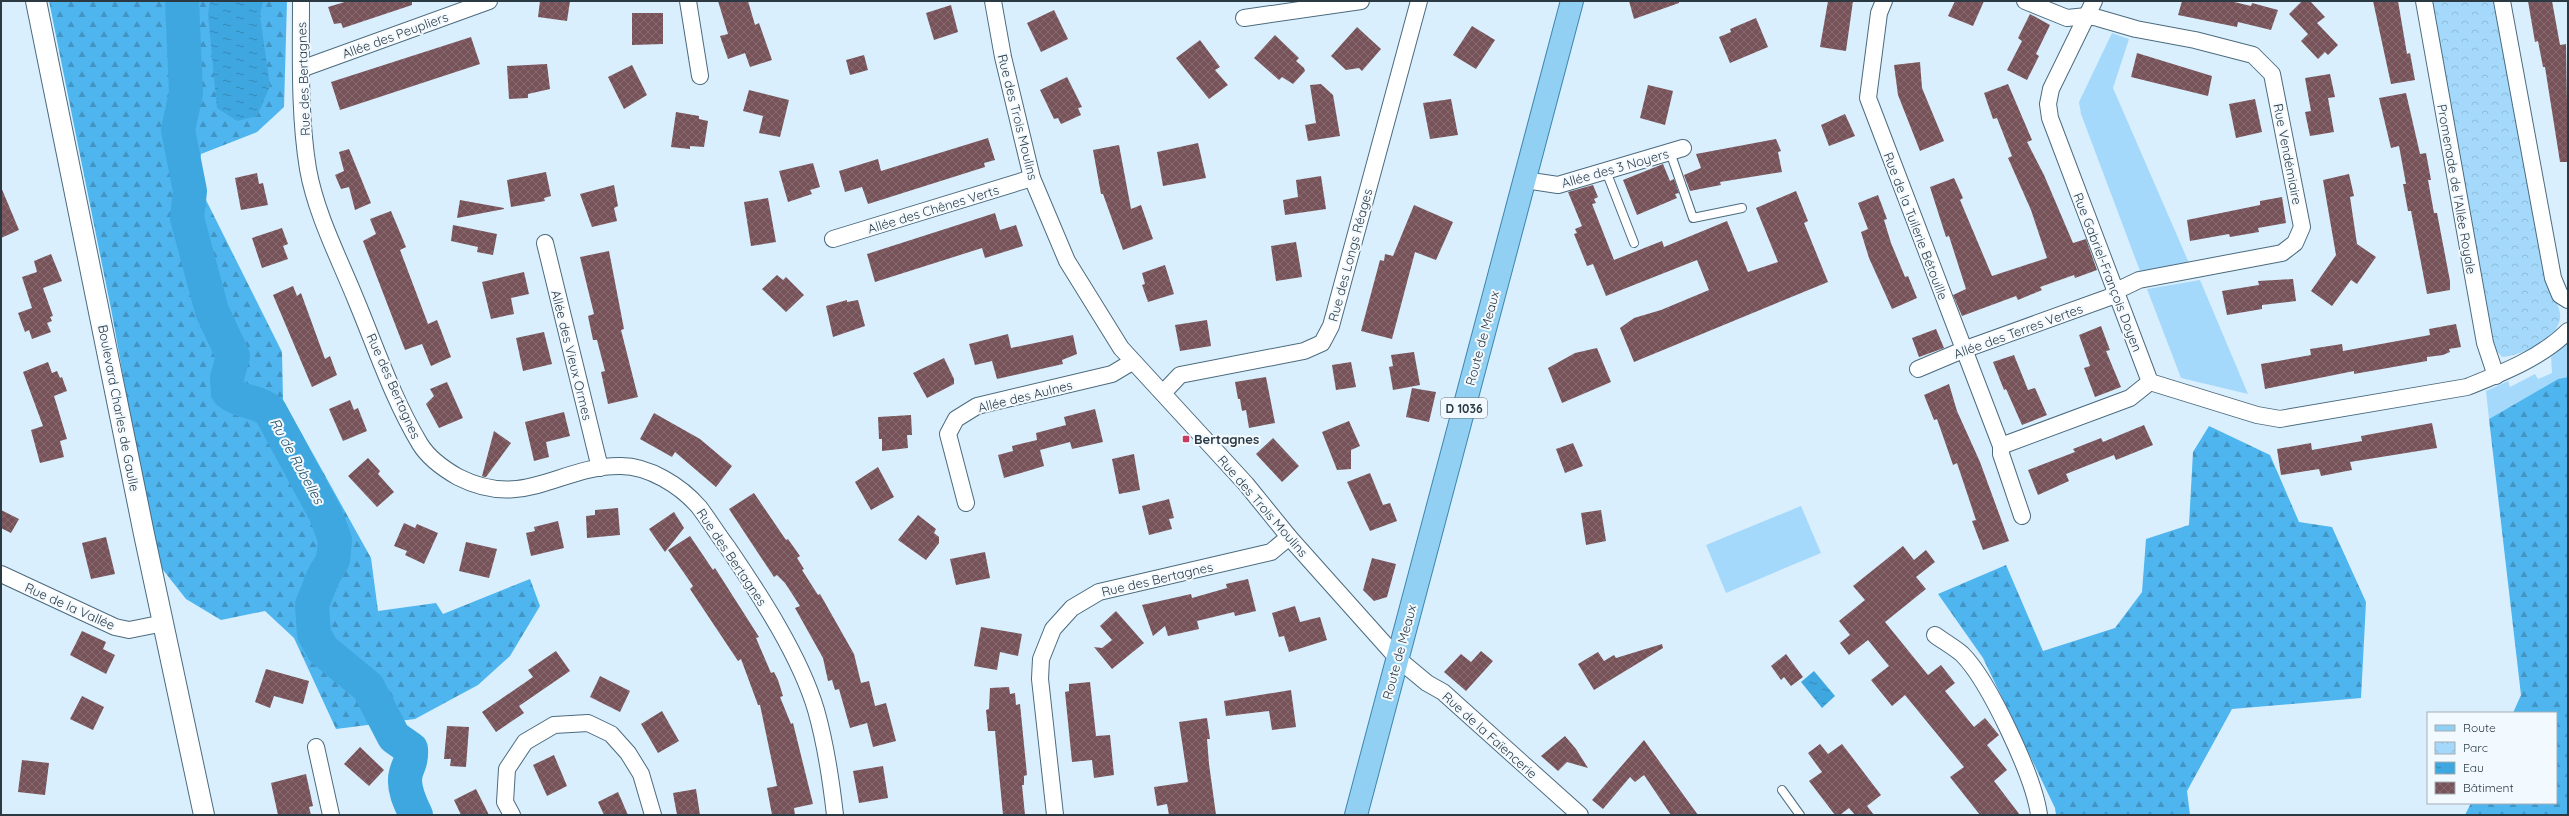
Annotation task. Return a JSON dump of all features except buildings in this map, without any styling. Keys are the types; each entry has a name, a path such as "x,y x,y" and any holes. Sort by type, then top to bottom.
{"main road":[{"name":"Route de Meaux","path":"1356,815 1572,1"}],"street":[{"name":"Boulevard Charles de Gaulle","path":"36,1 144,534 204,815"},
{"name":"Rue des Bertagnes","path":"301,1 302,113 308,171 321,215 398,400 422,447 438,463 457,476 481,486 507,490 545,484 600,468 624,466 648,472 668,481 698,505 752,583 791,651 815,708 830,774 835,815"},
{"name":"Allée des Peupliers","path":"302,69 489,1"},
{"path":"688,1 700,76"},
{"name":"Rue des Trois Moulins","path":"993,1 1003,57 1032,178 1067,260 1084,290 1132,362 1163,393 1246,484 1289,537 1398,658"},
{"path":"1244,18 1361,1"},
{"name":"Rue des Longs Réages","path":"1163,393 1180,375 1304,351 1322,343 1331,326 1417,1"},
{"name":"Rue de la Tuilerie Bétouille","path":"1884,1 1879,13 1868,98 1963,350 2001,446 2001,454 2022,516"},
{"path":"2025,1 2067,18 2087,16"},
{"name":"Rue Gabriel-François Doyen","path":"2094,1 2051,88 2048,104 2050,118 2150,382"},
{"name":"Promenade de l'Allée Royale","path":"2424,1 2485,343 2496,376"},
{"path":"2502,1 2553,278 2560,295 2568,300"},
{"name":"Rue Vendémiaire","path":"2087,16 2253,55 2263,63 2272,74 2302,227 2295,243 2282,253 2139,280 2116,291"},
{"name":"Allée des 3 Noyers","path":"1524,180 1558,185 1676,150"},
{"name":"Allée des Chênes Verts","path":"833,239 1032,178"},
{"name":"Allée des Vieux Ormes","path":"545,243 600,468"},
{"name":"Allée des Terres Vertes","path":"1918,369 1963,350 2110,297 2116,291"},
{"path":"2001,446 2130,398 2150,382 2257,415 2280,419 2467,387 2496,376 2539,353 2557,342 2568,331"},
{"name":"Allée des Aulnes","path":"966,503 948,434 956,419 977,406 1112,374 1132,362"},
{"name":"Rue des Bertagnes","path":"1055,815 1040,679 1041,659 1053,628 1072,608 1098,592 1271,552 1289,537"},
{"name":"Rue de la Vallée","path":"1,574 115,627 129,630 164,623"},
{"path":"1934,635 1962,654 1984,683 2016,745 2039,815"},
{"name":"Rue de la Faïencerie","path":"1398,658 1426,683 1444,692 1580,815"},
{"path":"512,815 506,802 507,769 525,742 554,725 588,723 611,734 628,753 641,774 653,815"},
{"path":"316,747 331,815"}],"lane":[{"path":"1676,150 1693,218 1742,208"},
{"path":"1606,171 1634,243"},
{"path":"1782,790 1800,815"}],"green space":[{"path":"49,1 287,1 284,107 257,132 201,154 197,182 282,352 283,400 371,558 378,611 436,603 443,614 530,579 540,606 510,656 478,685 415,719 336,729 294,638 265,611 221,620 186,599 156,561 112,314"},
{"path":"2432,1 2493,1 2548,287 2560,311 2560,319 2552,334 2537,346 2510,356 2502,357 2496,350 2491,334"},
{"path":"2112,33 2129,39 2113,88 2189,263 2140,271 2081,114 2079,102"},
{"path":"2200,280 2248,394 2181,378 2147,289"},
{"path":"2568,343 2568,377 2558,379 2489,419 2486,391 2508,381 2510,387 2535,374 2538,379 2552,373 2551,357"},
{"path":"2568,377 2568,815 2465,815 2470,804 2557,804 2557,712 2513,712 2521,695 2489,419 2558,379"},
{"path":"2209,426 2270,455 2299,522 2332,527 2366,602 2361,698 2232,709 2187,791 2190,815 2056,815 2055,808 1983,658 1938,594 2006,565 2043,651 2115,628 2142,592 2146,539 2189,525 2193,452"},
{"path":"1801,506 1821,553 1726,593 1706,545"}],"water":[{"path":"210,1 263,1 260,16 270,86 257,116 237,121 217,108 208,15"},
{"path":"1814,671 1835,696 1822,708 1801,682"}],"waterway":[{"name":"Ru de Rubelles","path":"182,1 186,93 178,130 190,191 187,218 212,311 233,356 227,378 228,392 233,396 264,407 270,411 326,515 335,540 333,560 323,577 312,605 314,634 323,650 368,687 394,737 411,749 411,760 406,773 405,784 407,795 416,815"}],"place":[{"name":"Bertagnes","path":"1186,439"}]}
